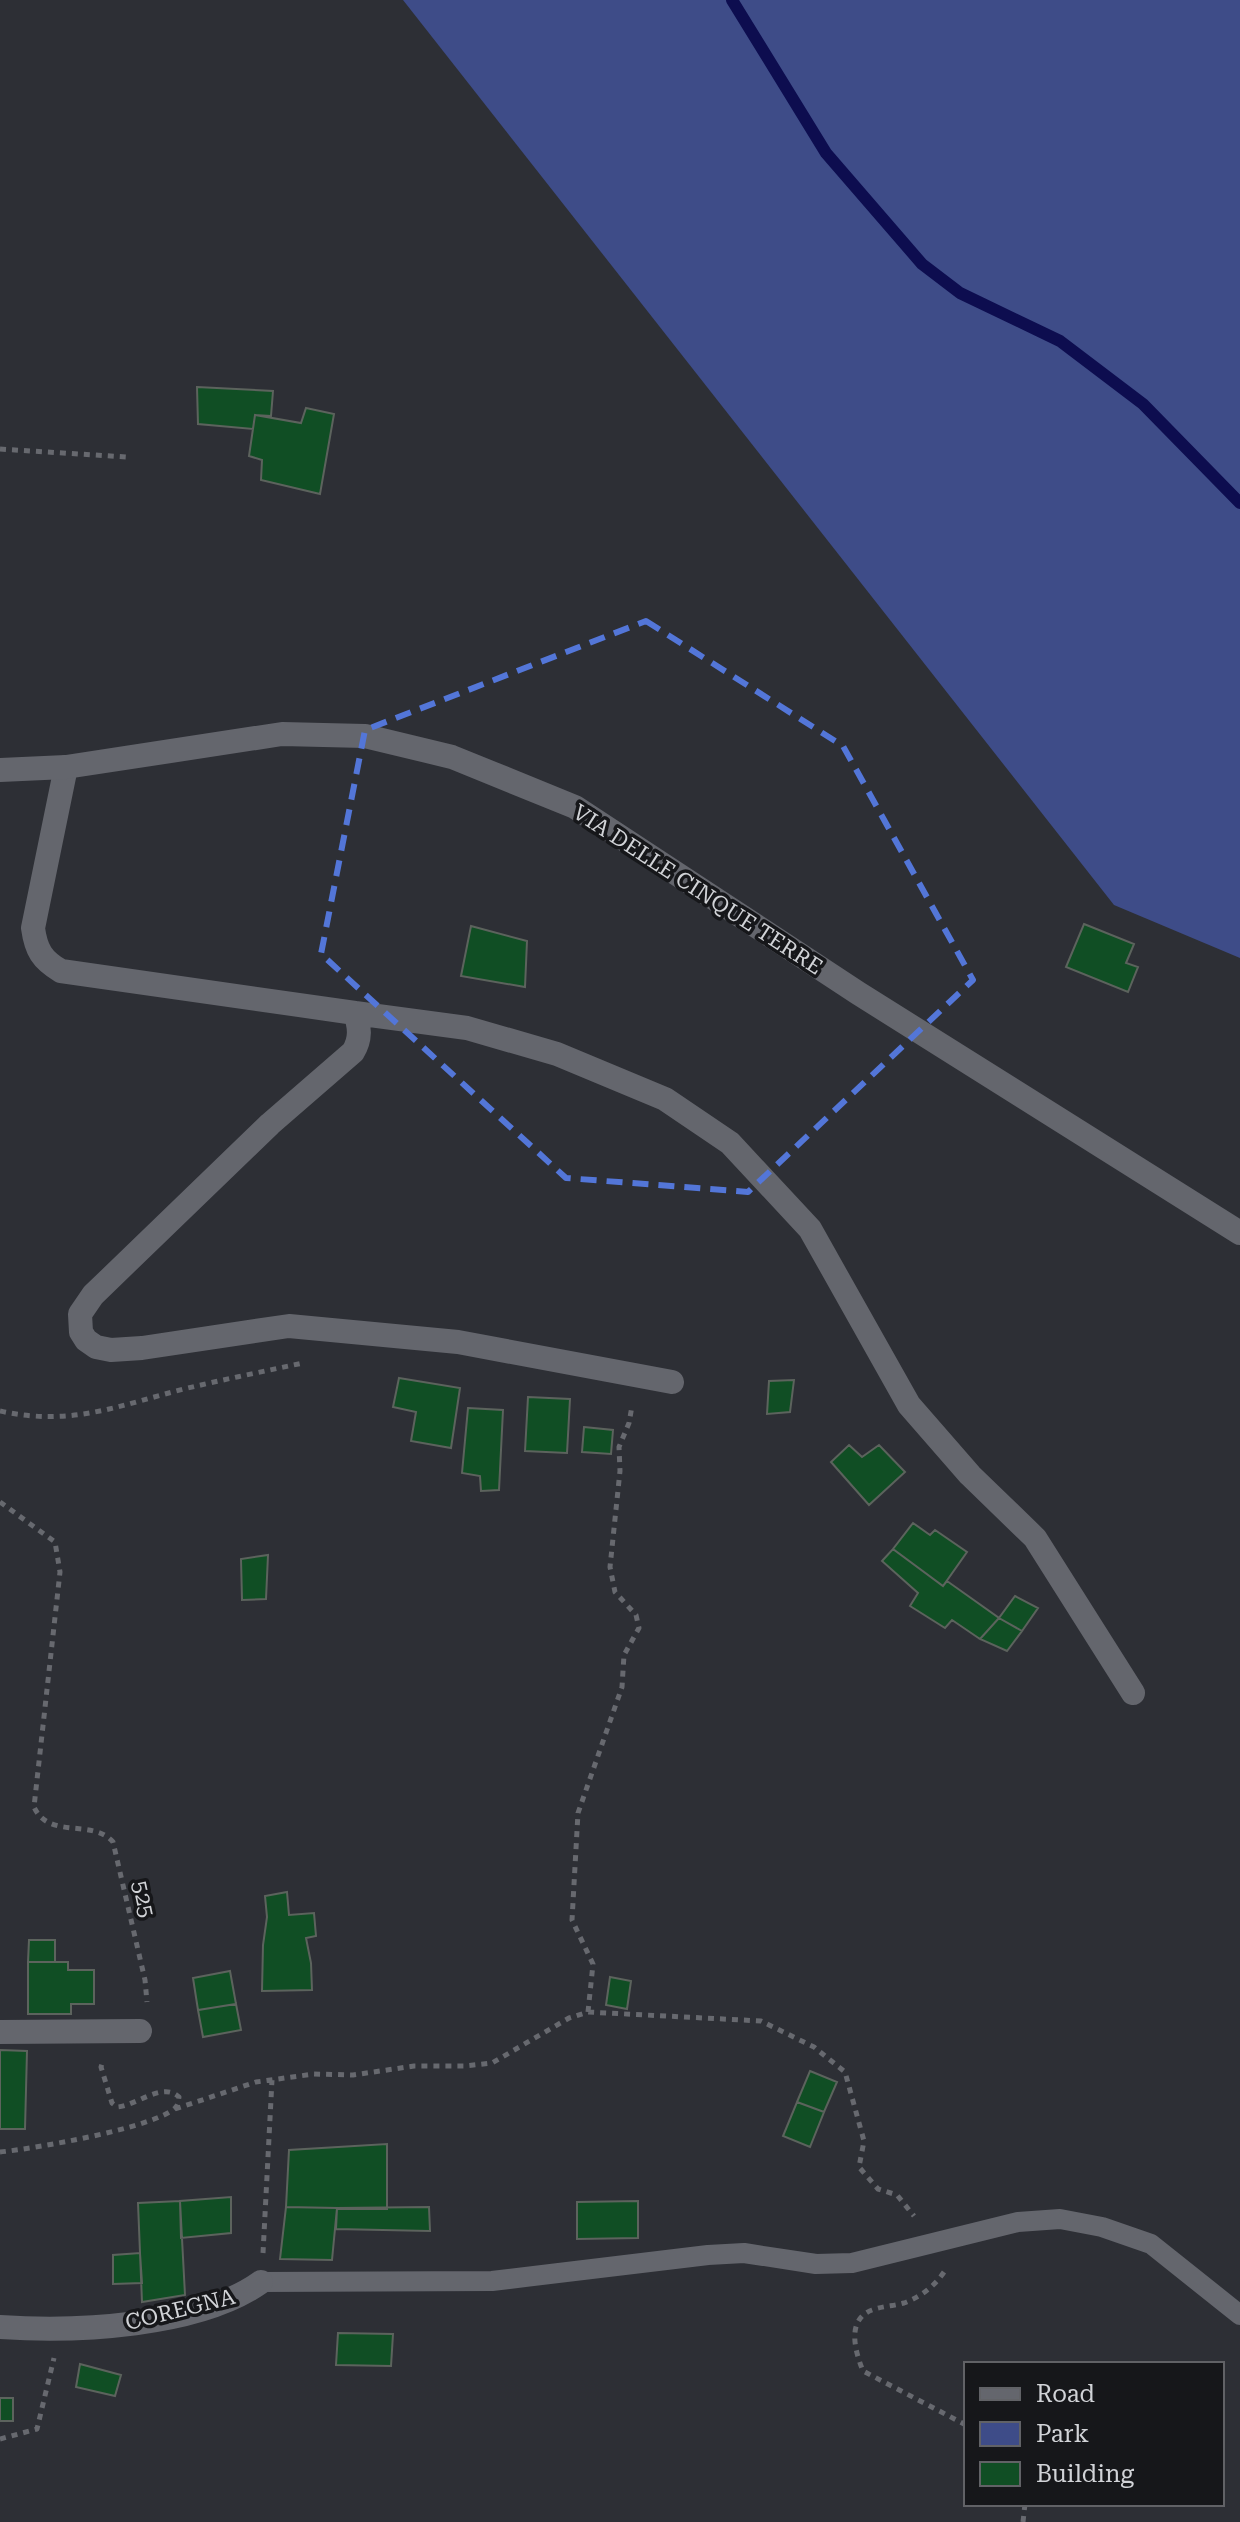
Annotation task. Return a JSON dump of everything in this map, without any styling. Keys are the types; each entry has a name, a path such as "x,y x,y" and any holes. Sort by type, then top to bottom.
{"street":[{"name":"VIA DELLE CINQUE TERRE","path":"0,770 66,767 282,734 365,736 452,757 575,807 858,993 1240,1233"},
{"path":"66,767 33,928 35,946 49,964 61,971 467,1028 557,1054 665,1099 730,1143 810,1229 909,1405 970,1475 1035,1538 1133,1693"},
{"path":"355,1013 359,1036 353,1052 270,1124 93,1295 80,1314 81,1332 86,1340 96,1347 111,1350 142,1348 289,1326 458,1342 662,1381"},
{"path":"0,2032 140,2031"},
{"name":"COREGNA","path":"0,2327 123,2326 181,2314 243,2294 261,2282"}],"lane":[{"path":"261,2282 492,2281 744,2253 816,2264 852,2263 1018,2222 1060,2219 1102,2227 1151,2244 1240,2315"}],"path":[{"path":"0,449 126,457"},
{"path":"0,1411 32,1418 87,1415 189,1388 308,1362"},
{"path":"588,2012 593,1964 572,1920 578,1813 622,1687 624,1655 639,1628 636,1615 615,1592 610,1567 620,1471 619,1447 629,1423 633,1398 653,1394 662,1381"},
{"name":"525","path":"0,1502 55,1542 59,1555 60,1572 34,1807 39,1817 51,1825 105,1833 113,1842 145,1980 147,2006 140,2031"},
{"path":"0,2152 33,2149 136,2125 256,2082 314,2074 353,2075 414,2066 492,2063 569,2018 588,2012 761,2021 814,2047 845,2072 864,2141 859,2167 878,2189 897,2195 937,2240"},
{"path":"140,2031 103,2061 101,2067 112,2103 123,2107 164,2091 174,2092 179,2097 174,2109"},
{"path":"261,2282 272,2080"},
{"path":"960,2237 950,2264 938,2282 923,2294 902,2304 867,2311 858,2321 853,2337 863,2371 964,2424"},
{"path":"0,2439 37,2429 62,2328"}],"highlighted area":[{"path":"646,621 843,746 973,980 748,1192 566,1178 321,954 365,730"}],"green space":[{"path":"403,0 1240,0 1240,958 1114,905"}],"building":[{"path":"197,387 273,391 271,416 255,415 253,429 198,424"},
{"path":"306,408 334,414 320,494 261,480 262,460 249,456 255,415 301,423"},
{"path":"1084,924 1134,944 1126,963 1138,967 1128,992 1066,967"},
{"path":"471,926 527,941 525,987 461,976"},
{"path":"399,1378 460,1388 451,1448 411,1441 416,1412 393,1407"},
{"path":"794,1380 790,1412 767,1414 769,1381"},
{"path":"528,1397 570,1399 567,1453 525,1451"},
{"path":"468,1408 503,1410 499,1490 481,1491 480,1476 462,1473"},
{"path":"584,1427 613,1430 611,1454 582,1452"},
{"path":"849,1445 862,1457 879,1445 905,1472 869,1505 831,1462"},
{"path":"913,1523 930,1535 935,1530 967,1552 943,1586 893,1549"},
{"path":"893,1549 943,1586 947,1581 999,1618 980,1639 952,1620 945,1628 910,1606 918,1593 882,1561"},
{"path":"268,1555 266,1599 242,1600 241,1559"},
{"path":"1015,1596 1038,1608 1022,1631 999,1618"},
{"path":"999,1618 1022,1631 1007,1651 980,1639"},
{"path":"287,1892 289,1915 314,1913 316,1936 306,1938 312,1990 262,1991 267,1917 265,1896"},
{"path":"29,1940 55,1940 55,1962 28,1962"},
{"path":"28,1962 68,1962 68,1970 94,1970 94,2004 71,2004 71,2014 28,2014"},
{"path":"230,1971 236,2004 198,2010 193,1978"},
{"path":"610,1977 631,1981 627,2009 606,2005"},
{"path":"236,2004 241,2030 203,2037 198,2010"},
{"path":"0,2050 27,2051 25,2129 0,2129"},
{"path":"810,2071 837,2082 824,2112 797,2102"},
{"path":"797,2102 824,2112 810,2147 783,2136"},
{"path":"387,2144 387,2209 286,2207 289,2150"},
{"path":"231,2197 231,2233 181,2238 180,2201"},
{"path":"180,2201 185,2295 142,2302 138,2203"},
{"path":"638,2201 638,2238 577,2239 577,2202"},
{"path":"286,2207 337,2208 332,2260 280,2259"},
{"path":"429,2207 430,2231 336,2229 337,2208"},
{"path":"140,2253 142,2283 113,2284 113,2255"},
{"path":"338,2333 393,2334 391,2366 336,2365"},
{"path":"80,2364 121,2375 115,2396 76,2387"},
{"path":"0,2398 13,2398 13,2421 0,2421"}],"waterway":[{"path":"732,0 826,153 922,264 960,293 1060,341 1143,404 1240,503"}]}
